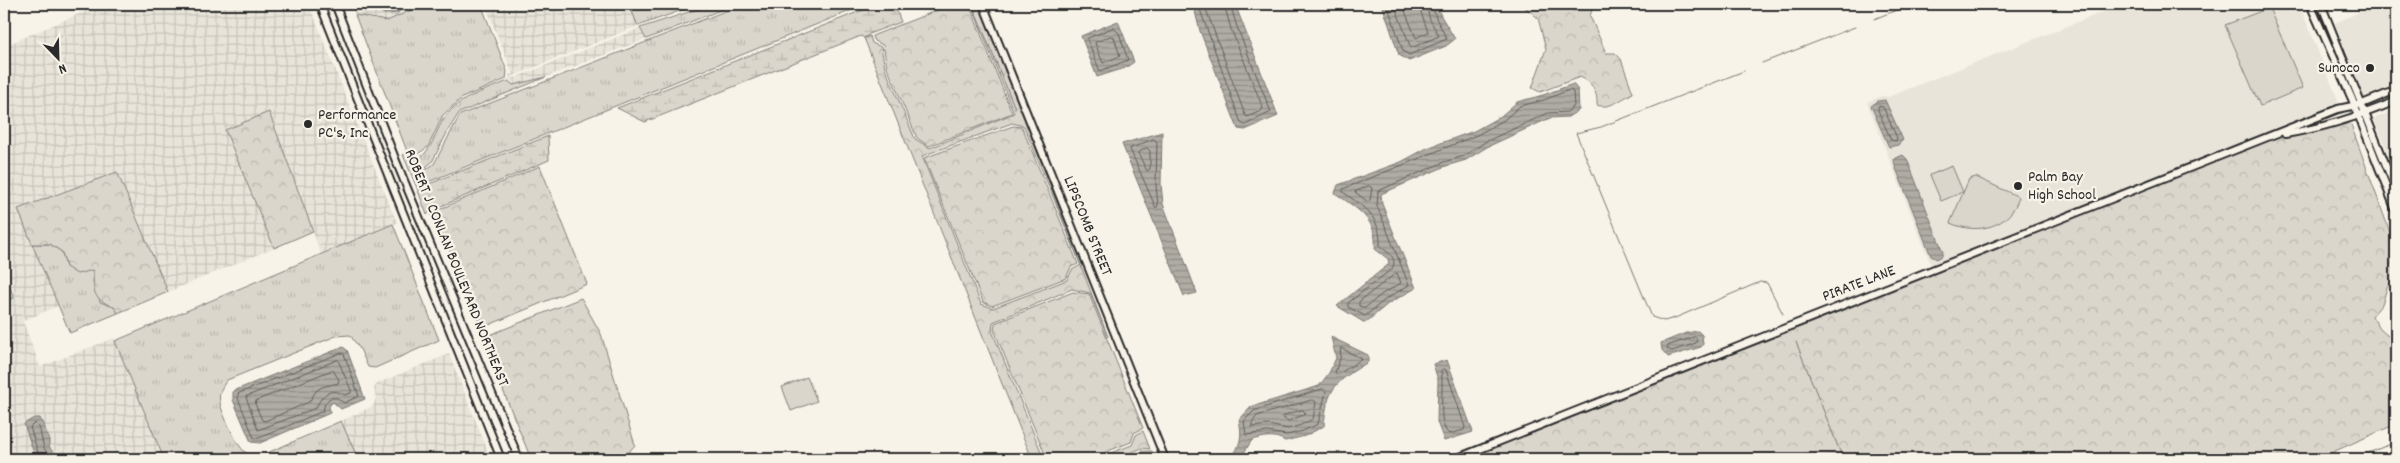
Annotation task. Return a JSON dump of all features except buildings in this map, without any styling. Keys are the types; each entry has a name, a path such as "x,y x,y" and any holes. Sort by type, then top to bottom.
{"street":[{"name":"ROBERT J CONLAN BOULEVARD NORTHEAST","path":"320,4 501,459"},
{"name":"ROBERT J CONLAN BOULEVARD NORTHEAST","path":"335,4 400,170 519,459"},
{"name":"LIPSCOMB STREET","path":"983,4 1165,459"},
{"path":"2310,4 2358,105"},
{"path":"2321,4 2396,211"},
{"name":"PIRATE LANE","path":"1455,459 2338,110 2358,105 2396,90"},
{"name":"PIRATE LANE","path":"2274,136 2310,130 2362,115 2396,101"},
{"path":"2362,115 2396,190"}],"shaded area":[{"path":"102,4 309,4 397,223 321,254 269,113 226,131 274,248 168,292 117,172 18,209 58,306 23,321 40,367 114,338 164,459 57,459 37,418 24,424 36,459 4,459 4,302 14,298 4,272 4,46"},
{"path":"351,4 425,4 387,21 355,15"},
{"path":"485,4 629,4 638,26 513,76"},
{"name":"Palm Bay High School","path":"2123,4 2299,4 2340,105 1932,267 1867,102 1882,96 1888,97"},
{"path":"2377,4 2396,4 2396,85 2365,99 2335,23"},
{"path":"640,28 646,39 546,77 513,85 508,81 510,73 514,78"},
{"path":"2396,109 2396,172 2374,119"},
{"path":"449,354 491,459 358,459 341,421 373,406 376,398 374,388 378,383"}],"green space":[{"path":"425,4 481,4 507,71 506,79 462,98 443,115 428,147 410,159 355,15 387,21"},
{"path":"629,4 699,4 638,26"},
{"path":"713,4 736,4 646,39 640,28"},
{"path":"743,4 867,4 423,184 424,171 434,164 460,115"},
{"path":"878,4 894,4 901,22 871,33 864,38 861,36 645,122 617,108"},
{"path":"953,4 969,4 1012,113 929,146 917,138 887,67 883,45 874,41 872,36"},
{"path":"971,4 981,4 1074,249 1024,126 1012,123 922,156 981,304 993,308 1067,280 1072,270 1081,265 1108,337 1090,293 1072,289 993,322 992,331 1044,459 1032,459 864,38 870,36 872,43 881,47 885,68 915,139 930,148 1014,113"},
{"path":"1521,4 1570,4 1573,11 1594,4 1590,16 1606,53 1615,53 1621,59 1633,93 1616,103 1602,106 1597,105 1595,92 1591,85 1580,77 1540,92 1532,88 1546,49 1538,18"},
{"path":"2269,8 2303,88 2260,106 2225,25"},
{"path":"546,77 459,113 432,162 422,170 422,186 417,188 403,155 406,153 411,161 424,155 441,123 451,110 466,99 508,81 513,85"},
{"path":"269,112 313,231 274,248 225,130"},
{"path":"2346,120 2351,125 2396,249 2396,275 2387,288 2382,304 2372,316 2380,329 2388,336 2396,333 2396,424 2317,459 1455,459 2274,136"},
{"path":"1013,126 1022,127 1078,264 1071,267 1066,278 992,306 983,302 924,158"},
{"path":"548,136 549,160 430,211 427,215 417,188"},
{"path":"540,166 587,284 484,327 479,322 449,249 443,245 431,213"},
{"path":"1952,166 1963,192 1941,201 1930,175"},
{"path":"117,172 168,292 118,313 114,307 101,301 95,293 93,270 77,274 66,267 62,252 50,244 32,244 18,209"},
{"path":"1976,177 2019,197 2015,208 2000,222 1991,226 1971,228 1960,227 1950,223 1969,179"},
{"path":"393,224 439,340 375,368 368,367 360,349 350,335 336,336 227,380 220,393 223,413 238,443 248,454 260,456 341,421 358,459 164,459 115,341"},
{"path":"32,244 50,244 62,252 66,267 93,270 100,302 114,307 118,313 70,333"},
{"path":"4,272 14,298 4,302"},
{"path":"1073,292 1089,294 1143,428 1134,433 1131,442 1088,459 1047,459 994,330 995,323"},
{"path":"581,298 601,334 635,445 626,455 615,459 531,459 483,341 492,334"},
{"path":"807,377 817,401 791,411 782,387"},
{"path":"1143,431 1150,449 1142,448 1115,459 1095,459 1132,445 1136,435"},
{"path":"1143,451 1152,451 1155,459 1122,459"}],"water":[{"path":"368,4 405,4 398,13 384,14"},
{"path":"1193,4 1235,4 1278,116 1245,130 1238,129 1200,31"},
{"path":"1382,4 1436,4 1455,39 1446,46 1409,61 1399,55"},
{"path":"1118,21 1134,62 1125,68 1097,77 1081,36"},
{"path":"1573,84 1578,90 1579,110 1568,117 1550,118 1487,147 1466,160 1446,166 1381,194 1382,204 1416,288 1389,303 1365,323 1337,306 1389,264 1388,259 1375,249 1373,230 1369,222 1358,210 1335,193 1338,185 1401,162 1427,148 1474,131 1501,116 1517,102"},
{"path":"1885,100 1903,140 1898,145 1889,147 1871,106 1878,101"},
{"path":"1162,132 1161,184 1163,204 1197,293 1184,296 1122,144"},
{"path":"1903,155 1907,159 1943,252 1942,256 1937,259 1931,256 1895,166 1894,159"},
{"path":"1698,331 1702,335 1703,344 1701,347 1668,357 1662,350 1661,343 1686,333"},
{"path":"1331,337 1368,355 1368,362 1348,375 1335,387 1328,402 1324,426 1305,436 1285,441 1273,437 1252,440 1240,459 1231,459 1240,441 1239,420 1251,407 1319,386 1329,373 1336,358"},
{"path":"343,347 347,350 365,399 341,409 333,402 329,406 330,413 260,443 251,442 233,400 233,391"},
{"path":"1447,360 1473,432 1444,441 1437,422 1438,380 1433,364"},
{"path":"34,418 40,418 49,438 49,446 57,459 36,459 24,424"}],"waterway":[{"path":"972,4 1015,108"},
{"path":"1874,19 1912,4"},
{"path":"1762,63 1855,27"},
{"path":"1744,71 1601,127 1576,133 1652,317 1664,321 1675,318 1760,282 1767,283 1783,314"},
{"path":"1796,342 1843,459"},
{"path":"2353,459 2396,442"}],"place":[{"name":"Sunoco","path":"2370,68"},
{"name":"Performance PC's, Inc","path":"308,124"},
{"name":"Palm Bay High School","path":"2018,186"}]}
